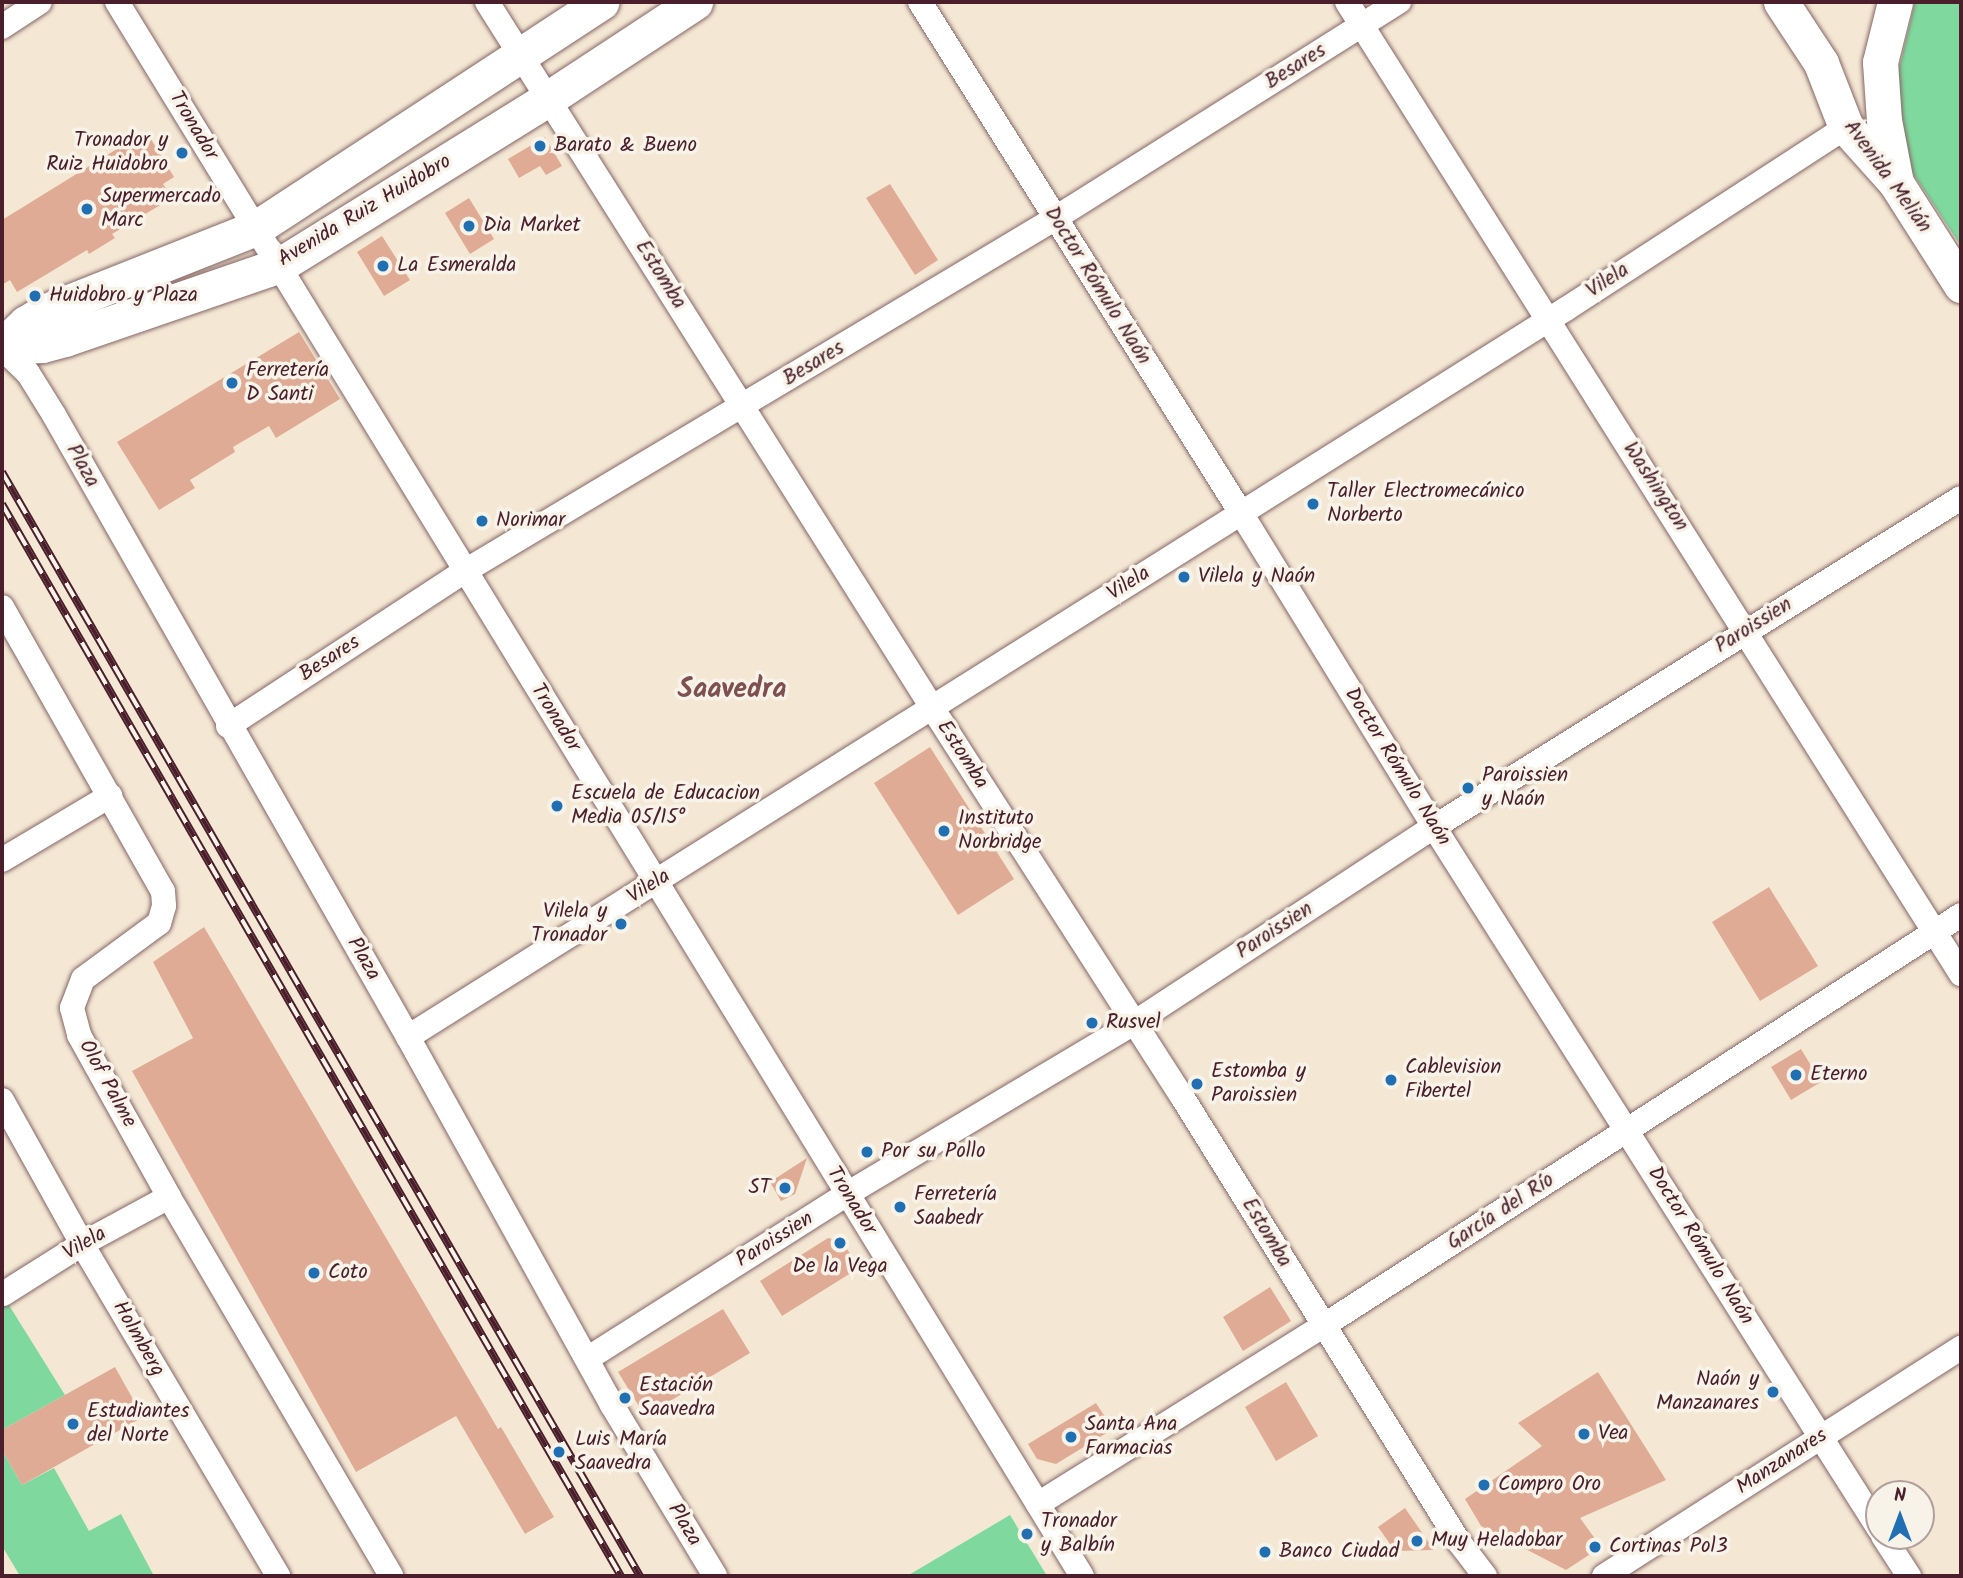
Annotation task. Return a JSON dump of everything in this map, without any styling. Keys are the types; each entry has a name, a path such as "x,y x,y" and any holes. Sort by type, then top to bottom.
{"main road":[{"name":"Avenida Ruiz Huidobro","path":"2,347 26,323 46,312 256,229 602,2"},
{"name":"Avenida Ruiz Huidobro","path":"2,347 42,345 65,340 280,265 549,98 695,2"},
{"name":"Avenida Melián","path":"1781,2 1821,63 1846,127 1896,183 1960,281"},
{"path":"1895,2 1880,62 1884,120 1896,183"},
{"path":"1821,63 1835,69 1853,71 1880,62"}],"street":[{"path":"2,27 40,2"},
{"name":"Tronador","path":"117,2 1082,1576"},
{"name":"Estomba","path":"487,2 1134,1023 1459,1542 1485,1576"},
{"name":"Doctor Rómulo Naón","path":"920,2 1241,513 1434,827 1865,1507"},
{"name":"Washington","path":"1347,2 1961,974"},
{"name":"Besares","path":"228,726 465,570 743,407 1054,219 1399,2"},
{"name":"Vilela","path":"408,1038 1548,320 1846,127"},
{"name":"Plaza","path":"2,347 28,373 54,415 228,726 408,1038 586,1359 715,1576"},
{"name":"Paroissien","path":"586,1359 847,1194 1134,1023 1434,827 1961,498"},
{"name":"Olof Palme","path":"2,607 163,891 164,906 159,923 83,979 72,1007 79,1035 169,1197 391,1576"},
{"path":"2,860 110,796"},
{"name":"García del Río","path":"1038,1504 1323,1326 1961,915"},
{"name":"Holmberg","path":"2,1100 82,1244 278,1576"},
{"name":"Vilela","path":"3,1294 82,1244 169,1197"},
{"name":"Manzanares","path":"1604,1576 1961,1348"},
{"path":"1892,1550 1909,1576"}],"green space":[{"path":"1915,2 1961,2 1961,246 1912,172 1896,112 1899,69"},
{"path":"2,1294 65,1395 2,1430"},
{"path":"2,1450 22,1485 54,1468 89,1531 121,1514 154,1576 20,1576 2,1546"},
{"path":"1010,1515 1047,1576 907,1576"}],"building":[{"name":"Supermercado Marc","path":"146,131 174,177 163,184 172,198 112,234 115,238 89,254 87,250 17,292 10,280 2,285 2,220"},
{"path":"545,137 562,166 546,175 540,166 519,178 508,159"},
{"path":"890,184 938,260 915,275 866,198"},
{"name":"Dia Market","path":"469,198 494,239 470,254 445,213"},
{"name":"La Esmeralda","path":"382,236 410,280 384,296 357,252"},
{"path":"299,332 340,399 276,438 269,426 233,447 235,452 190,480 195,488 159,510 117,442"},
{"name":"Instituto Norbridge","path":"930,747 1014,879 958,915 874,783"},
{"path":"1769,887 1818,966 1760,1001 1712,922"},
{"path":"204,927 498,1429 501,1427 554,1517 525,1534 456,1416 356,1472 132,1071 193,1038 153,962"},
{"name":"Eterno","path":"1801,1049 1821,1082 1791,1100 1771,1067"},
{"name":"ST","path":"807,1158 795,1194 781,1201 770,1182"},
{"path":"828,1238 842,1241 859,1268 782,1316 760,1281"},
{"path":"1270,1287 1291,1321 1243,1351 1223,1317"},
{"path":"723,1309 750,1353 645,1416 618,1372"},
{"name":"Estudiantes del Norte","path":"115,1367 143,1417 22,1485 2,1450 2,1430"},
{"path":"1598,1372 1666,1480 1580,1518 1601,1547 1566,1570 1481,1526 1465,1499 1542,1446 1518,1423"},
{"path":"1286,1382 1318,1436 1276,1461 1245,1407"},
{"name":"Santa Ana Farmacias","path":"1096,1403 1113,1429 1056,1464 1037,1459 1028,1444"},
{"path":"1405,1508 1434,1550 1395,1551 1378,1527"}],"railway":[{"path":"2,472 640,1576"},
{"path":"2,504 621,1576"}],"place":[{"name":"Barato & Bueno","path":"540,146"},
{"name":"Tronador y Ruiz Huidobro","path":"182,153"},
{"name":"Supermercado Marc","path":"87,209"},
{"name":"Dia Market","path":"469,226"},
{"name":"La Esmeralda","path":"383,266"},
{"name":"Huidobro y Plaza","path":"35,296"},
{"name":"Ferretería D Santi","path":"232,383"},
{"name":"Taller Electromecánico Norberto","path":"1313,504"},
{"name":"Norimar","path":"482,521"},
{"name":"Vilela y Naón","path":"1184,577"},
{"name":"Paroissien y Naón","path":"1468,788"},
{"name":"Escuela de Educacion Media 05/15°","path":"557,806"},
{"name":"Instituto Norbridge","path":"944,831"},
{"name":"Vilela y Tronador","path":"621,924"},
{"name":"Rusvel","path":"1092,1023"},
{"name":"Eterno","path":"1796,1075"},
{"name":"Cablevision Fibertel","path":"1391,1080"},
{"name":"Estomba y Paroissien","path":"1197,1084"},
{"name":"Por su Pollo","path":"867,1152"},
{"name":"ST","path":"785,1188"},
{"name":"Ferretería Saabedr","path":"900,1207"},
{"name":"De la Vega","path":"840,1243"},
{"name":"Coto","path":"314,1273"},
{"name":"Naón y Manzanares","path":"1773,1392"},
{"name":"Estación Saavedra","path":"625,1398"},
{"name":"Estudiantes del Norte","path":"73,1424"},
{"name":"Vea","path":"1584,1434"},
{"name":"Santa Ana Farmacias","path":"1071,1437"},
{"name":"Luis María Saavedra","path":"559,1452"},
{"name":"Compro Oro","path":"1484,1485"},
{"name":"Tronador y Balbín","path":"1027,1534"},
{"name":"Muy Heladobar","path":"1417,1541"},
{"name":"Cortinas Pol3","path":"1595,1547"},
{"name":"Banco Ciudad","path":"1265,1552"}],"district":[{"name":"Saavedra","path":"732,690"}]}
